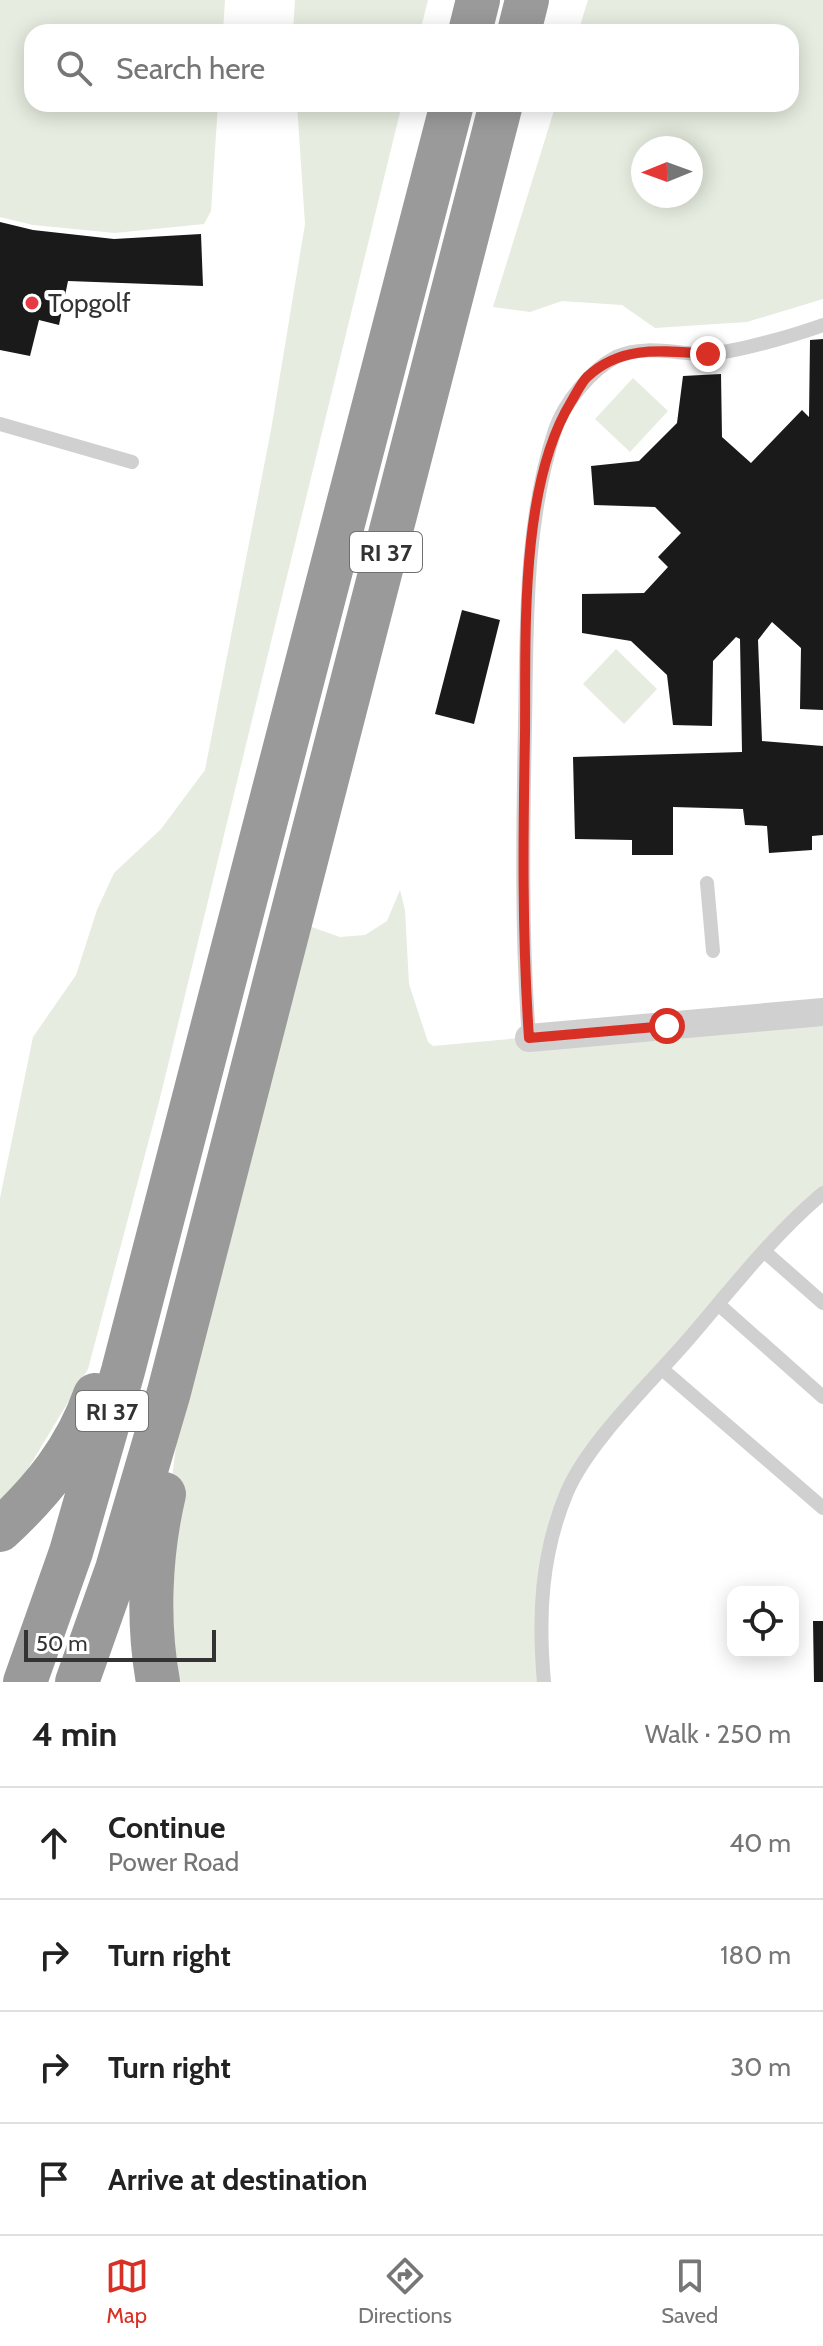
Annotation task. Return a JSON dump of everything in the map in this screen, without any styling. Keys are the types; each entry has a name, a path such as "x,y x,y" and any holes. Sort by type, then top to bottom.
{"highway":[{"path":"521,24 527,0"},
{"name":"RI 37","path":"25,1682 71,1552 97,1463 185,1136 450,112"},
{"name":"RI 37","path":"77,1682 144,1482 272,1000 499,112"},
{"path":"0,1530 40,1491 82,1426 99,1384 117,1316 185,1136"},
{"path":"158,1682 152,1618 156,1536 190,1393 207,1247"}],"street":[{"path":"529,1038 823,1012"}],"lane":[{"path":"529,1038 522,868 527,574 540,494 556,427 586,378 617,357 645,350 708,354 823,325"},
{"path":"0,424 132,462"},
{"path":"707,883 713,951"},
{"path":"544,1682 540,1634 545,1564 568,1490 622,1414 765,1252 823,1193"},
{"path":"765,1252 823,1303"},
{"path":"718,1304 823,1397"},
{"path":"662,1369 823,1508"}],"shaded area":[{"path":"0,0 225,0 224,24 24,24 24,112 217,112 211,211 204,224 115,233 33,225 0,217"},
{"path":"295,0 428,0 422,24 294,24"},
{"path":"588,0 823,0 823,299 747,322 655,328 622,305 562,301 530,312 493,307 554,112 799,112 799,24 580,24"},
{"path":"298,112 400,112 159,1102 88,1369 11,1497 0,1509 0,1198 33,1037 76,975 97,910 114,873 161,829 205,770 271,430 305,224"},
{"path":"633,378 668,411 630,452 595,419"},
{"path":"616,649 657,689 624,724 583,684"},
{"path":"400,890 405,910 409,984 428,1042 433,1046 823,1010 823,1190 608,1429 547,1541 543,1682 165,1682 162,1562 182,1396 297,922 340,937 365,935 387,921"}],"building":[{"name":"Topgolf","path":"0,222 33,230 114,239 201,234 203,286 68,281 59,325 39,320 30,356 0,350"},
{"path":"823,339 823,710 800,709 801,648 772,622 758,640 762,741 823,746 823,835 812,836 812,850 769,853 767,826 745,825 743,809 673,807 673,855 632,855 632,840 575,839 573,757 742,752 740,639 736,637 713,661 712,726 673,725 667,675 631,641 582,633 582,594 644,593 668,567 658,557 681,533 655,507 594,505 591,466 639,461 677,423 683,376 721,374 722,437 751,463 802,410 809,417 810,340"},
{"path":"462,610 500,620 474,724 435,714"},
{"path":"813,1621 823,1621 823,1682 814,1682"}],"place":[{"name":"Topgolf","path":"32,303"}],"route":[{"path":"667,1026 529,1038 522,868 527,574 540,494 556,427 586,378 617,357 645,350 708,354"}]}
